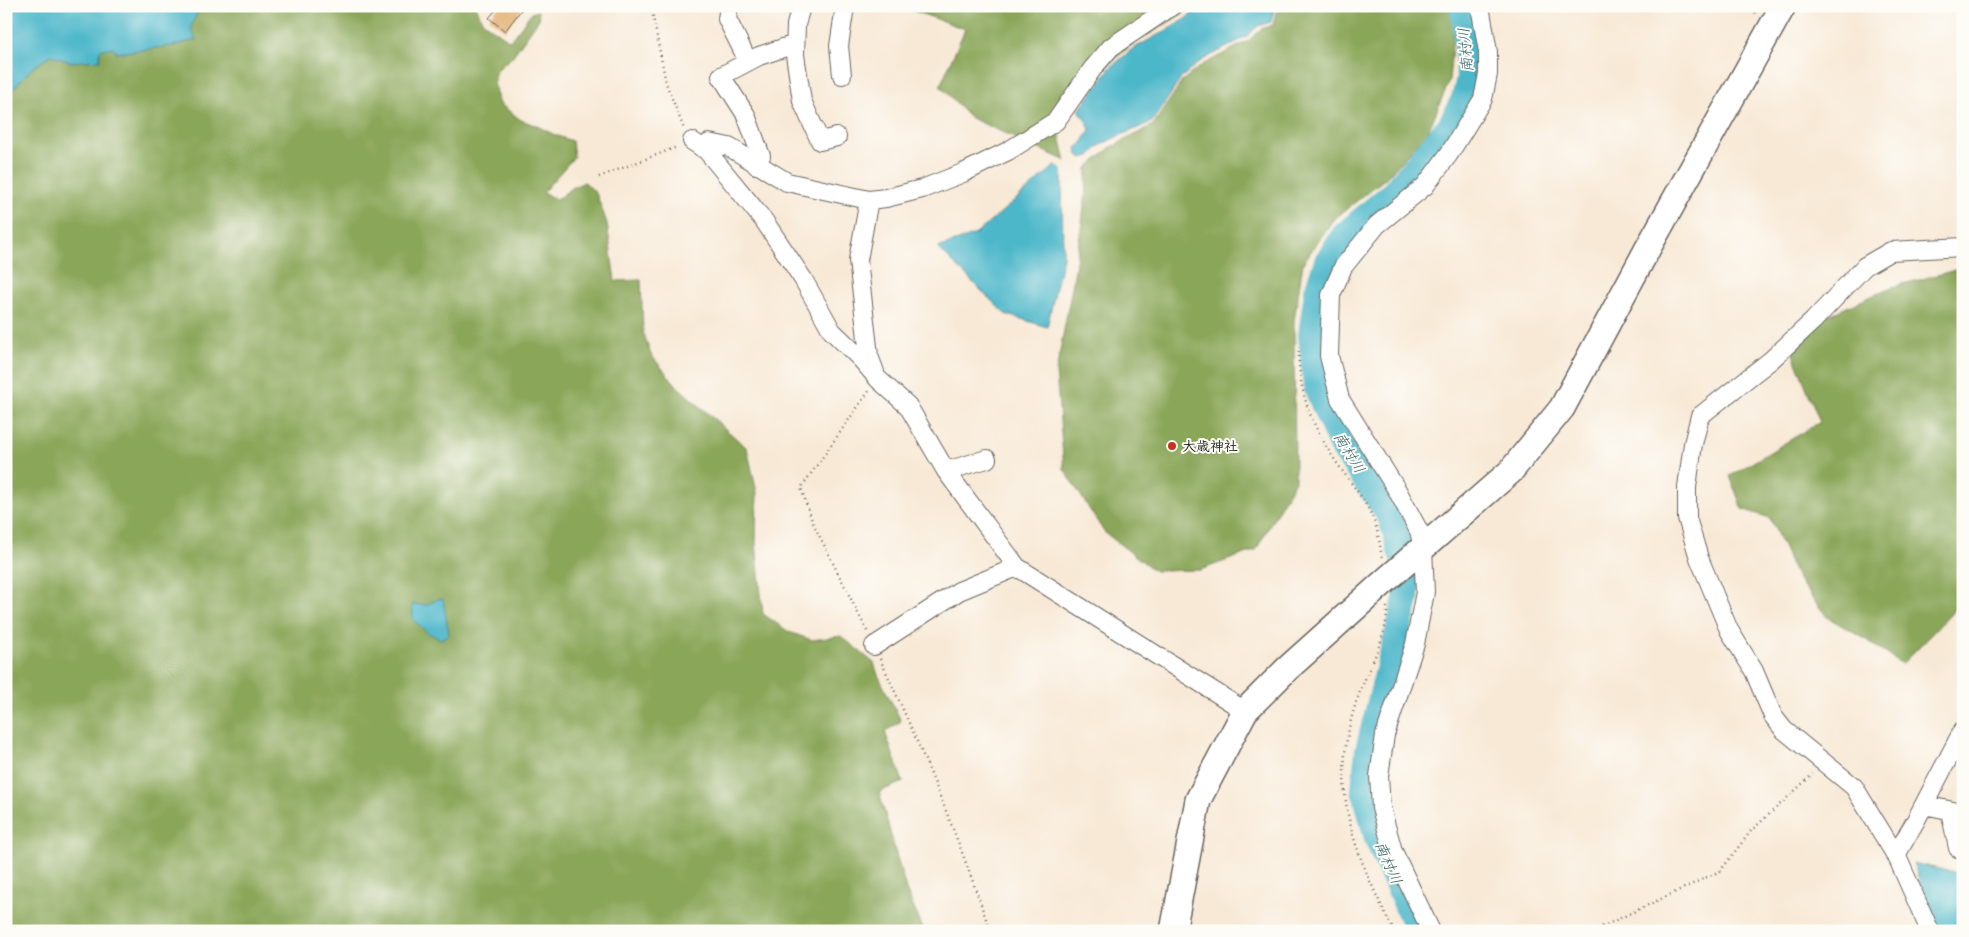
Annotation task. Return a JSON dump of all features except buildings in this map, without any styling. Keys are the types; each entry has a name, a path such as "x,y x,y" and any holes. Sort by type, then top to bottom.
{"street":[{"path":"729,6 727,19 748,61"},
{"path":"802,6 796,26 795,55 802,101 820,141 837,137"},
{"path":"842,75 839,46 846,6"},
{"path":"697,144 709,143 728,147 786,182 869,200 922,189 963,173 1008,151 1056,121 1093,68 1111,47 1172,6"},
{"path":"1431,931 1393,851 1381,808 1378,776 1385,735 1415,644 1426,592 1423,548 1419,530 1397,490 1340,399 1329,356 1331,296 1343,267 1378,225 1426,186 1449,154 1483,99 1488,74 1488,52 1480,6"},
{"path":"1173,931 1198,800 1245,711 1287,669 1510,472 1562,408 1648,248 1783,6"},
{"path":"756,165 761,156 746,115 721,76 759,56 796,44"},
{"path":"697,144 723,170 765,222 802,279 832,331 861,359 878,379 908,406 946,471 1017,567 1245,711"},
{"path":"869,200 858,260 869,356 878,379"},
{"path":"1930,931 1894,854 1854,787 1784,730 1773,716 1754,671 1729,630 1699,558 1687,518 1687,487 1693,444 1700,416 1771,360 1813,321 1865,266 1891,251 1963,247"},
{"path":"946,471 987,459"},
{"path":"874,646 959,591 1017,567"},
{"path":"1894,854 1899,850 1963,730"},
{"path":"1924,805 1957,812 1958,848"}],"path":[{"path":"599,177 697,144 681,124 666,83 651,6"},
{"path":"1593,931 1720,871 1751,831 1826,763"}],"green space":[{"path":"6,6 475,6 483,22 510,41 531,13 538,11 539,19 512,57 497,70 494,84 500,104 521,120 572,141 574,157 543,192 556,200 573,187 585,182 596,193 607,223 615,281 641,280 643,332 651,355 678,387 747,448 757,493 756,543 763,614 789,632 812,640 841,636 874,663 901,721 885,732 903,782 879,792 906,890 924,931 6,931"},
{"path":"900,6 1195,6 1130,46 1047,119 1059,132 1066,161 971,118 940,86 965,29"},
{"path":"1293,6 1448,6 1454,24 1449,81 1428,132 1387,177 1333,220 1303,263 1294,321 1295,481 1256,550 1200,570 1155,571 1104,532 1064,469 1056,372 1073,282 1085,201 1087,168 1110,148 1153,125 1183,80 1202,65 1248,41 1261,29 1273,25 1276,12 1292,9"},
{"path":"1963,268 1963,592 1951,614 1902,664 1862,637 1827,617 1797,578 1770,518 1742,509 1730,476 1820,422 1791,349 1822,318 1892,287"}],"water":[{"path":"6,6 200,6 191,27 196,40 172,46 117,53 113,47 100,50 100,60 70,62 51,55 31,69 6,97"},
{"path":"1201,6 1287,6 1274,10 1271,22 1258,26 1246,37 1201,61 1182,77 1152,122 1099,146 1090,156 1082,158 1078,155 1076,148 1082,143 1090,130 1079,110 1109,69 1131,50 1181,22"},
{"path":"1056,165 1062,171 1063,257 1047,327 1005,314 938,248 976,234"},
{"path":"437,599 443,599 449,635 441,639 428,633 413,620 412,604 427,605"},
{"path":"1913,863 1963,873 1963,931 1937,931"}],"waterway":[{"name":"南村川","path":"1418,931 1377,838 1364,789 1368,750 1406,599 1408,568 1400,550 1391,518 1340,443 1316,387 1311,335 1317,291 1327,261 1344,235 1393,193 1451,124 1464,99 1469,78 1466,30 1462,6"}],"place":[{"name":"大歳神社","path":"1172,446"}]}
